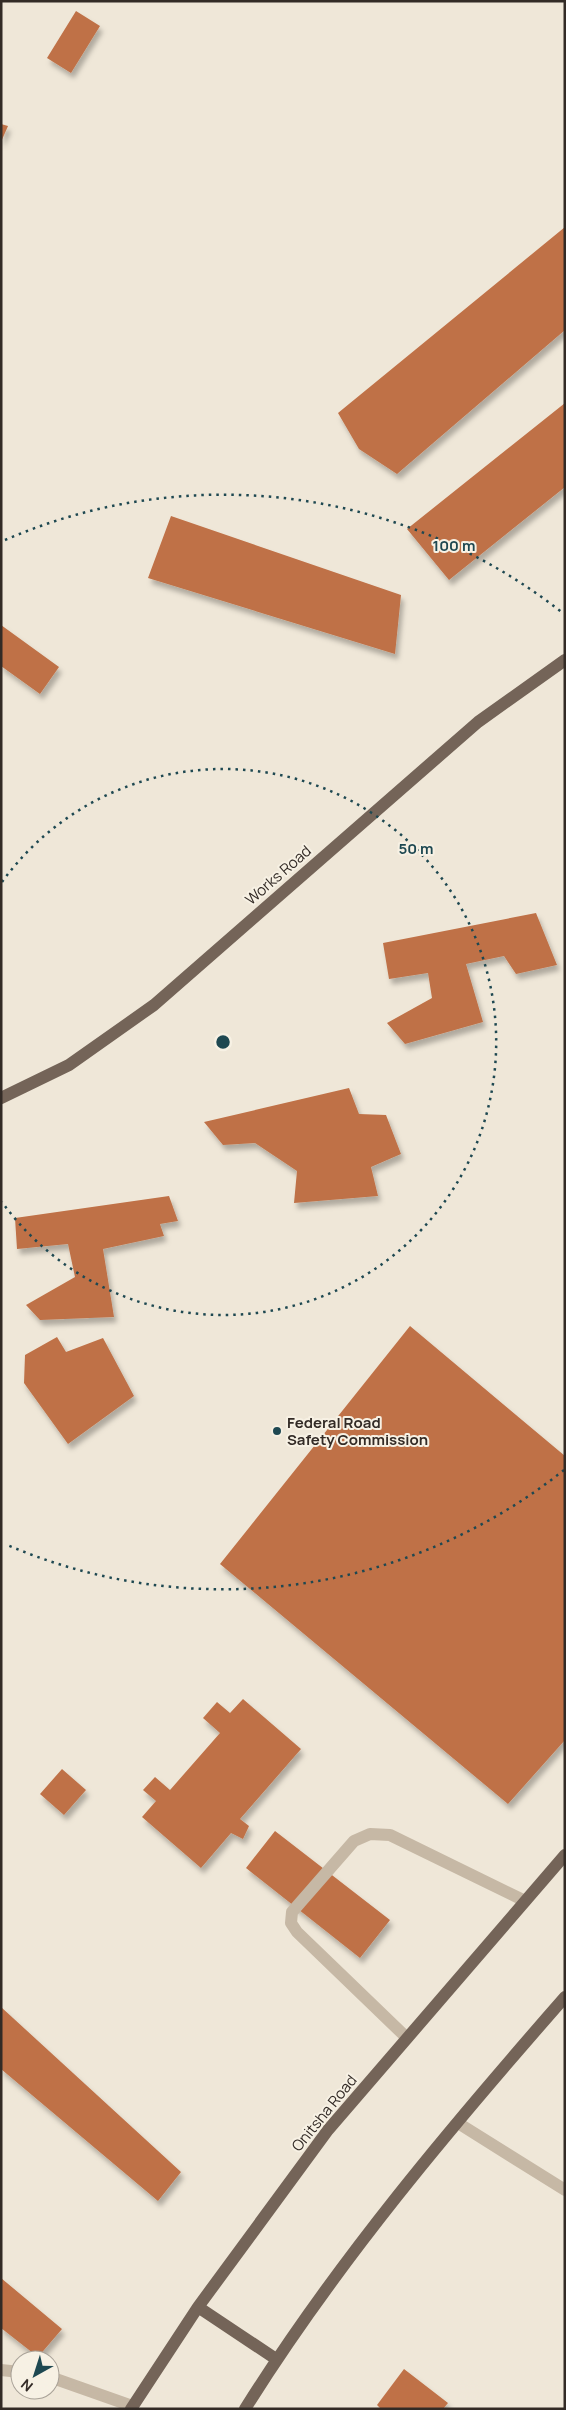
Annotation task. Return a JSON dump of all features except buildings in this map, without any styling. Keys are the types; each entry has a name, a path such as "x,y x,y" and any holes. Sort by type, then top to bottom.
{"main road":[{"name":"Works Road","path":"1,1098 69,1064 154,1005 478,722 565,660"},
{"name":"Onitsha Road","path":"131,2407 198,2307 328,2130 565,1855"},
{"path":"245,2409 276,2359 338,2273 458,2123 563,2003"},
{"path":"198,2307 276,2359"}],"lane":[{"path":"407,2038 297,1932 292,1923 292,1912 354,1841 370,1834 390,1834 525,1901"},
{"path":"458,2123 565,2190"},
{"path":"60,2382 131,2407"}],"place":[{"name":"Federal Road Safety Commission","path":"277,1431"}]}
